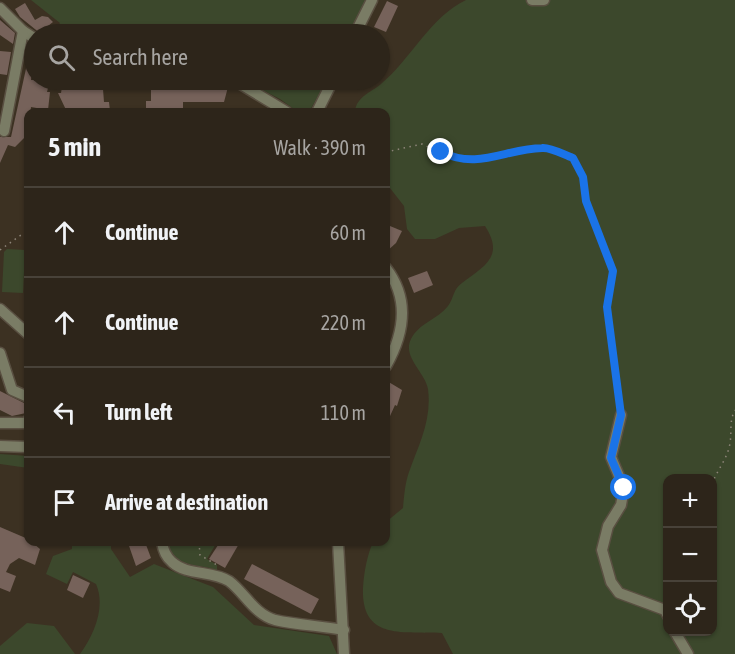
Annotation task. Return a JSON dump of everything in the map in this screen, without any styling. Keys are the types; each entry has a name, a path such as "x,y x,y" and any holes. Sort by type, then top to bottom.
{"street":[{"path":"360,24 372,0"},
{"path":"532,0 544,0"},
{"path":"0,8 23,31 4,130"},
{"path":"251,90 280,108"},
{"path":"319,108 328,90"},
{"path":"390,273 395,280 404,315 398,343 390,358"},
{"path":"0,309 24,330"},
{"path":"0,353 12,390"},
{"path":"0,384 24,395"},
{"path":"621,415 611,458 624,488 621,505 608,526 602,550 611,582 619,593 663,612"},
{"path":"0,423 24,423"},
{"path":"0,446 24,447"},
{"path":"164,546 172,562 186,570 229,582 257,610 273,619 344,630"},
{"path":"338,546 344,654"},
{"path":"677,636 688,654"}],"path":[{"path":"390,151 422,144 457,160 492,158 544,147 573,158 583,177 586,201 613,271 607,307 621,415"},
{"path":"0,250 24,233"},
{"path":"717,474 731,443 731,417 735,410"},
{"path":"199,546 200,555 217,565"}],"green space":[{"path":"31,0 366,0 355,24 60,23"},
{"path":"466,0 735,0 735,654 453,654 442,633 388,630 377,625 369,617 364,605 363,588 369,553 372,546 390,546 390,519 403,508 408,476 424,432 428,411 428,389 409,352 411,339 419,329 448,306 459,285 484,266 489,260 493,246 485,226 459,228 435,239 415,239 407,229 404,206 390,188 390,108 356,108 361,99 372,90 390,90 390,76 431,27 453,7"},
{"path":"262,90 321,90 311,108 292,108"},
{"path":"7,249 24,250 23,293 2,292 4,252"},
{"path":"0,454 24,456 24,467 0,464"},
{"path":"72,546 111,546 130,577 154,564 213,587 254,625 329,636 337,654 80,654 97,620 100,602 96,584 73,572 67,584 46,574 53,556 72,549"},
{"path":"169,546 215,546 207,559 217,565 217,570 186,563 175,556"},
{"path":"27,623 54,626 75,654 0,654 0,646"}],"building":[{"path":"387,1 398,6 390,24 376,24"},
{"path":"25,3 35,20 42,16 48,17 53,22 29,24 15,9"},
{"path":"0,20 15,33 13,44 0,35"},
{"path":"0,51 11,52 7,75 0,74"},
{"path":"24,78 24,90 48,90 47,92 50,92 48,108 24,108 24,138 15,147 8,145 0,163 0,137 11,137"},
{"path":"62,90 103,90 104,102 109,102 110,108 65,108 58,93 61,93"},
{"path":"151,90 227,90 224,102 183,102 183,108 146,108 146,101 151,101"},
{"path":"390,226 402,231 396,243 390,248"},
{"path":"427,271 433,285 414,293 408,278"},
{"path":"390,383 402,390 397,406 395,405 390,416"},
{"path":"0,391 24,403 24,413 12,416 0,410"},
{"path":"0,527 24,537 24,546 36,546 40,549 35,565 19,558 10,564 6,572 16,576 10,592 0,588"},
{"path":"129,546 146,546 151,558 136,566"},
{"path":"217,546 238,546 225,568 209,559"},
{"path":"252,564 319,599 311,614 244,579"},
{"path":"73,575 90,583 83,598 67,590"}],"route":[{"path":"441,152 457,160 492,158 544,147 573,158 583,177 586,201 613,271 607,307 621,415 614,437 611,458 624,488"}]}
